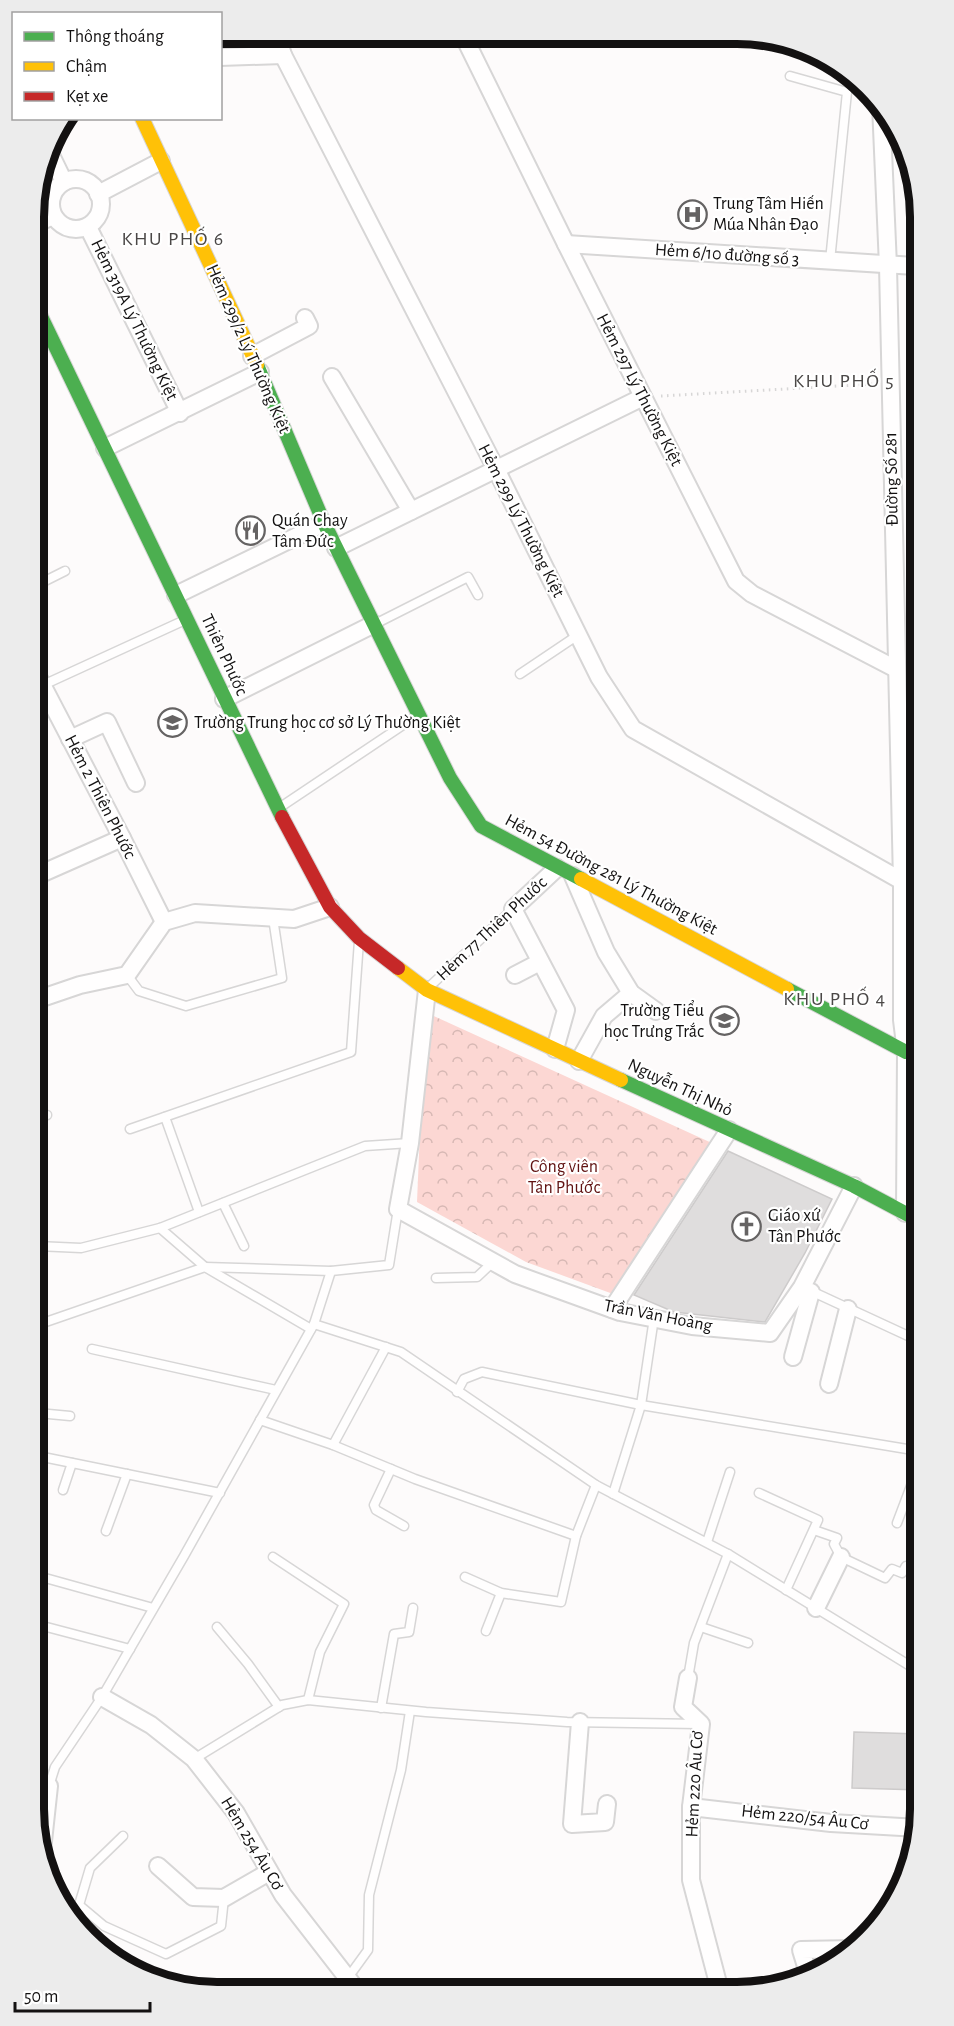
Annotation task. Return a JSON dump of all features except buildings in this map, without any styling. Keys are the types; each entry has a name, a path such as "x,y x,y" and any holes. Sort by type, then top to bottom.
{"street":[{"name":"Hẻm 299 Lý Thường Kiệt","path":"280,44 283,55 496,470 599,677 633,729 902,881"},
{"name":"Hẻm 297 Lý Thường Kiệt","path":"468,44 736,581 752,594 896,669"},
{"path":"222,57 283,55"},
{"name":"Hẻm 299/2 Lý Thường Kiệt","path":"143,120 260,372 336,548"},
{"name":"Đường Số 281","path":"884,126 902,881 910,1019 906,1052 910,1161"},
{"path":"53,160 64,182"},
{"path":"98,194 161,161"},
{"path":"80,180 87,182 98,194 100,208 98,216 88,227 72,230 64,227 53,216 51,201 53,193 64,182 80,180"},
{"path":"44,220 53,216"},
{"name":"Hẻm 319A Lý Thường Kiệt","path":"88,227 180,413"},
{"name":"Hẻm 6/10 đường số 3","path":"566,244 910,266"},
{"path":"252,356 309,326 305,318"},
{"name":"Thiên Phước","path":"44,323 224,699 278,809 330,907 359,938 427,990"},
{"path":"105,448 260,372"},
{"path":"332,377 411,511"},
{"path":"336,548 643,397"},
{"path":"176,595 324,523"},
{"name":"Hẻm 54 Đường 281 Lý Thường Kiệt","path":"336,548 450,778 481,826 906,1052"},
{"path":"224,699 374,624"},
{"name":"Hẻm 2 Thiên Phước","path":"44,694 70,739 164,922"},
{"path":"70,739 107,722 136,783"},
{"path":"44,872 122,838"},
{"name":"Hẻm 77 Thiên Phước","path":"513,909 557,868"},
{"path":"573,876 606,952 631,993 656,1011"},
{"path":"44,997 80,985 128,975 164,922 195,913 294,919 330,907"},
{"path":"513,909 566,1010 555,1049"},
{"path":"514,975 540,962"},
{"path":"398,1209 410,1143 427,990"},
{"name":"Nguyễn Thị Nhỏ","path":"427,990 854,1186 910,1215"},
{"path":"579,1061 604,1016 631,993"},
{"path":"612,1309 729,1130"},
{"name":"Trần Văn Hoàng","path":"398,1209 515,1274 612,1309 692,1326 770,1333 807,1290 854,1186"},
{"path":"793,1357 807,1290"},
{"path":"829,1384 848,1308"},
{"path":"816,1608 842,1557"},
{"name":"Hẻm 220 Âu Cơ","path":"688,1678 683,1707 700,1724 691,1807 691,1880 718,1982"},
{"name":"Hẻm 254 Âu Cơ","path":"102,1697 151,1725 194,1759 236,1813 283,1895 349,1982"},
{"path":"580,1722 572,1824 604,1822 607,1804"},
{"name":"Hẻm 220/54 Âu Cơ","path":"691,1807 831,1823 909,1827"},
{"path":"158,1866 193,1897 224,1898 269,1872"},
{"path":"806,1968 801,1950 839,1949"}],"lane":[{"path":"790,76 847,92 830,262"},
{"path":"44,582 65,571"},
{"path":"374,624 468,577 478,595"},
{"path":"44,679 186,620"},
{"path":"520,674 578,635"},
{"path":"278,809 418,714"},
{"name":"Hẻm 77 Thiên Phước","path":"427,990 513,909"},
{"path":"128,975 139,991 186,1006 282,978 273,918"},
{"path":"130,1129 351,1052 359,938"},
{"path":"165,1117 199,1212"},
{"path":"44,1246 81,1248 160,1228 365,1146 410,1143"},
{"path":"223,1203 244,1246"},
{"path":"44,1323 205,1267 331,1271 389,1264 398,1209"},
{"path":"160,1228 205,1267 313,1327 401,1352 596,1485 728,1554 910,1666"},
{"path":"436,1278 477,1277 493,1262"},
{"path":"44,1786 102,1697 313,1327 331,1271"},
{"path":"807,1290 910,1337"},
{"path":"613,1494 641,1404 654,1318"},
{"path":"333,1445 386,1347"},
{"path":"92,1349 276,1390"},
{"path":"458,1392 464,1379 482,1372 641,1404 910,1449"},
{"path":"44,1414 70,1416"},
{"path":"260,1420 576,1536"},
{"path":"44,1457 220,1493"},
{"path":"63,1490 72,1463"},
{"path":"391,1469 374,1505 376,1510 404,1526"},
{"path":"707,1542 730,1472"},
{"path":"106,1531 127,1474"},
{"path":"465,1577 501,1593 561,1602 576,1536 596,1485"},
{"path":"759,1493 818,1520 786,1590"},
{"path":"897,1523 910,1498"},
{"path":"814,1530 837,1538 834,1544 842,1557 885,1578 892,1569 902,1574 906,1566 910,1567"},
{"name":"Hẻm 220 Âu Cơ","path":"688,1678 694,1643 728,1554"},
{"path":"273,1557 344,1604 320,1652 308,1700"},
{"path":"44,1578 153,1608"},
{"path":"486,1631 501,1593"},
{"path":"381,1708 394,1634 409,1632 413,1608"},
{"path":"44,1626 130,1649"},
{"path":"700,1627 748,1643"},
{"path":"217,1628 248,1664 279,1707"},
{"path":"194,1759 279,1707 308,1700 410,1711 580,1722 700,1724"},
{"path":"352,1982 368,1950 369,1895 401,1770 410,1711"},
{"path":"123,1836 90,1868 80,1905 104,1926 166,1954 221,1926 224,1898"}],"path":[{"path":"643,397 890,383"}],"green space":[{"name":"Công viên Tân Phước","path":"425,1012 714,1144 613,1294 526,1262 417,1202"}],"traffic: fast":[{"path":"44,323 282,817"},
{"path":"257,365 324,523 450,778 481,826 581,879"},
{"path":"787,989 906,1052"},
{"path":"621,1080 854,1186 910,1216"}],"traffic: slow":[{"path":"143,120 257,365"},
{"path":"581,879 787,989"},
{"path":"398,968 427,990 621,1080"}],"traffic: jam":[{"path":"282,817 330,907 359,938 398,968"}],"place":[{"name":"Trung Tâm Hiến Múa Nhân Đạo","path":"692,214"},
{"name":"Quán Chay Tâm Đức","path":"251,531"},
{"name":"Trường Trung học cơ sở Lý Thường Kiệt","path":"173,723"},
{"name":"Trường Tiểu học Trưng Trắc","path":"725,1021"},
{"name":"Giáo xứ Tân Phước","path":"747,1226"}],"district":[{"name":"KHU PHỐ 6","path":"173,239"},
{"name":"KHU PHỐ 5","path":"844,381"},
{"name":"KHU PHỐ 4","path":"835,999"}]}
